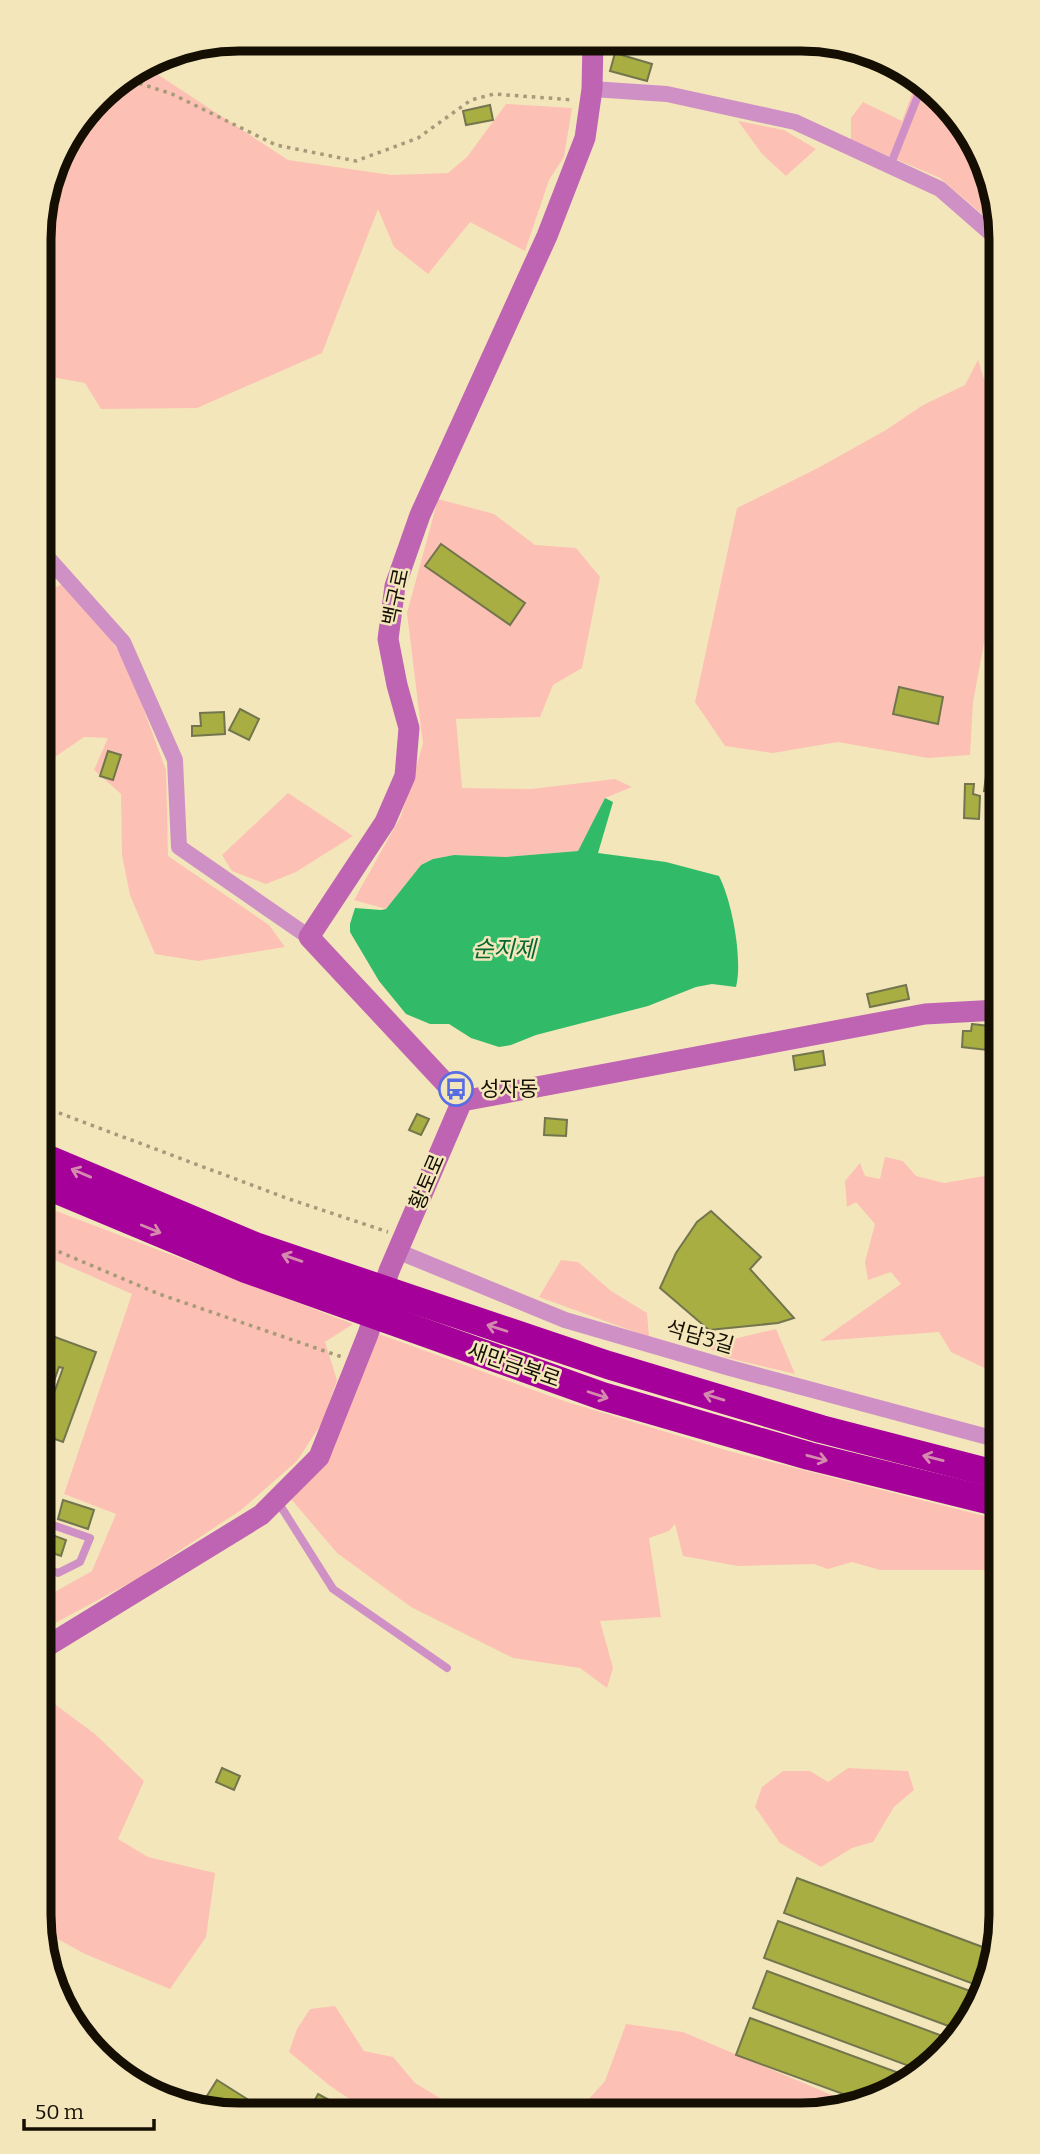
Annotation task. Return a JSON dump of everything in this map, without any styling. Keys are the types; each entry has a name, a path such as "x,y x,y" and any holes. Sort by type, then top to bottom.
{"highway":[{"name":"새만금북로","path":"51,1160 255,1246 353,1294"},
{"name":"새만금북로","path":"51,1187 246,1269 353,1294 399,1310 602,1396 809,1456 989,1501"},
{"name":"새만금북로","path":"399,1310 608,1365 808,1425 989,1472"}],"main road":[{"name":"백구로","path":"309,937 385,822 405,776 409,728 388,639 395,586 420,515 547,236 585,138 591,95 593,51"},
{"path":"309,937 463,1101 925,1014 989,1010"},
{"name":"황토로","path":"51,1644 261,1515 319,1457 400,1244 463,1101"}],"street":[{"path":"591,95 667,94 795,122 940,189 989,232"},
{"path":"51,562 123,642 175,760 179,847 309,937"},
{"name":"석담3길","path":"400,1244 565,1320 730,1368 989,1437"}],"lane":[{"path":"890,166 919,93"},
{"path":"276,1500 333,1589 447,1668"},
{"path":"51,1524 90,1538 80,1562 58,1573 51,1570"}],"path":[{"path":"134,82 172,94 276,145 356,161 418,138 471,100 494,94 591,95"},
{"path":"51,1110 289,1199 400,1244"},
{"path":"51,1248 159,1294 357,1362"}],"shaded area":[{"path":"154,72 288,160 391,175 448,173 467,157 506,104 572,108 564,157 549,180 525,251 470,222 428,274 394,247 378,209 322,353 197,408 101,409 85,383 51,377 52,214 65,167 76,145 106,106 134,82"},
{"path":"914,89 950,124 964,145 983,190 988,219 940,178 851,140 851,118 863,102 902,121"},
{"path":"738,121 784,130 816,149 786,176 762,154"},
{"path":"978,360 989,395 989,523 985,533 989,564 989,616 973,702 970,755 928,758 838,742 773,753 725,746 695,702 737,508 818,468 886,430 923,405 965,385"},
{"path":"438,499 494,514 535,545 576,548 600,577 582,668 553,685 540,717 456,719 462,788 531,789 615,779 632,787 605,798 578,851 506,857 454,855 433,859 421,865 386,909 354,900 401,816 423,744 407,613"},
{"path":"62,584 110,638 128,667 166,770 168,856 269,925 285,947 198,961 155,954 130,895 122,855 121,794 94,770 108,738 84,737 51,760 51,590"},
{"path":"288,793 353,836 296,872 266,884 232,871 222,855"},
{"path":"885,1157 903,1161 916,1176 944,1183 989,1175 989,1370 951,1352 939,1332 820,1341 901,1284 891,1272 868,1280 865,1262 875,1224 856,1202 847,1207 845,1181 860,1163 865,1176 880,1179"},
{"path":"51,1209 353,1324 325,1342 337,1380 323,1421 297,1461 241,1510 137,1579 51,1625 51,1594 92,1571 116,1514 64,1494 132,1294 51,1259"},
{"path":"561,1260 578,1262 611,1291 647,1313 649,1337 539,1297"},
{"path":"776,1329 795,1374 728,1358 704,1346"},
{"path":"379,1334 564,1401 729,1451 989,1517 989,1570 880,1570 852,1562 828,1569 814,1564 738,1566 683,1556 675,1524 669,1531 649,1538 661,1617 600,1621 613,1668 607,1688 580,1668 513,1658 411,1607 337,1553 291,1499 333,1451 364,1361"},
{"path":"51,1701 95,1734 144,1781 118,1839 148,1857 215,1873 206,1937 170,1989 85,1954 52,1936"},
{"path":"848,1768 908,1771 914,1790 894,1807 873,1842 852,1848 821,1867 780,1843 755,1807 762,1787 783,1771 810,1771 828,1782"},
{"path":"335,2006 364,2051 393,2057 415,2083 445,2101 456,2103 355,2103 289,2052 297,2029 310,2009"},
{"path":"626,2024 683,2032 841,2099 802,2103 585,2103 605,2081"}],"water":[{"name":"순지제","path":"605,798 613,802 598,853 666,862 719,876 735,931 738,962 736,987 712,984 696,987 648,1006 499,1047 471,1038 449,1024 430,1024 406,1014 379,981 350,932 355,908 386,909 421,865 433,859 454,855 506,857 578,851"}],"building":[{"path":"615,53 652,64 647,81 610,71"},
{"path":"490,105 493,120 466,125 463,111"},
{"path":"441,544 525,603 510,625 425,566"},
{"path":"899,687 943,697 938,724 893,714"},
{"path":"240,709 259,719 249,740 229,730"},
{"path":"224,712 225,734 192,736 192,726 201,726 200,713"},
{"path":"108,751 121,755 113,780 100,776"},
{"path":"987,769 989,769 989,792 984,791"},
{"path":"965,784 974,784 973,794 980,796 979,819 964,818"},
{"path":"906,985 909,999 870,1007 867,994"},
{"path":"972,1024 989,1026 987,1050 962,1047 963,1031 971,1031"},
{"path":"823,1051 825,1065 795,1070 793,1056"},
{"path":"417,1114 429,1119 421,1135 409,1130"},
{"path":"545,1118 567,1120 566,1136 544,1135"},
{"path":"711,1211 761,1257 750,1269 794,1318 778,1323 709,1330 660,1288 676,1253 697,1222"},
{"path":"51,1336 96,1352 63,1442 51,1438 51,1401 63,1368 59,1367 51,1389"},
{"path":"63,1500 94,1510 88,1529 58,1519"},
{"path":"51,1535 66,1540 61,1556 51,1552"},
{"path":"222,1768 240,1776 234,1790 216,1782"},
{"path":"797,1878 986,1948 983,1964 976,1985 784,1913"},
{"path":"778,1921 973,1992 952,2027 764,1958"},
{"path":"767,1971 945,2037 912,2067 753,2008"},
{"path":"750,2018 901,2074 873,2089 851,2097 736,2055"},
{"path":"217,2080 253,2103 214,2102 204,2100"},
{"path":"318,2094 334,2103 313,2103"}],"place":[{"name":"성자동","path":"456,1089"}]}
